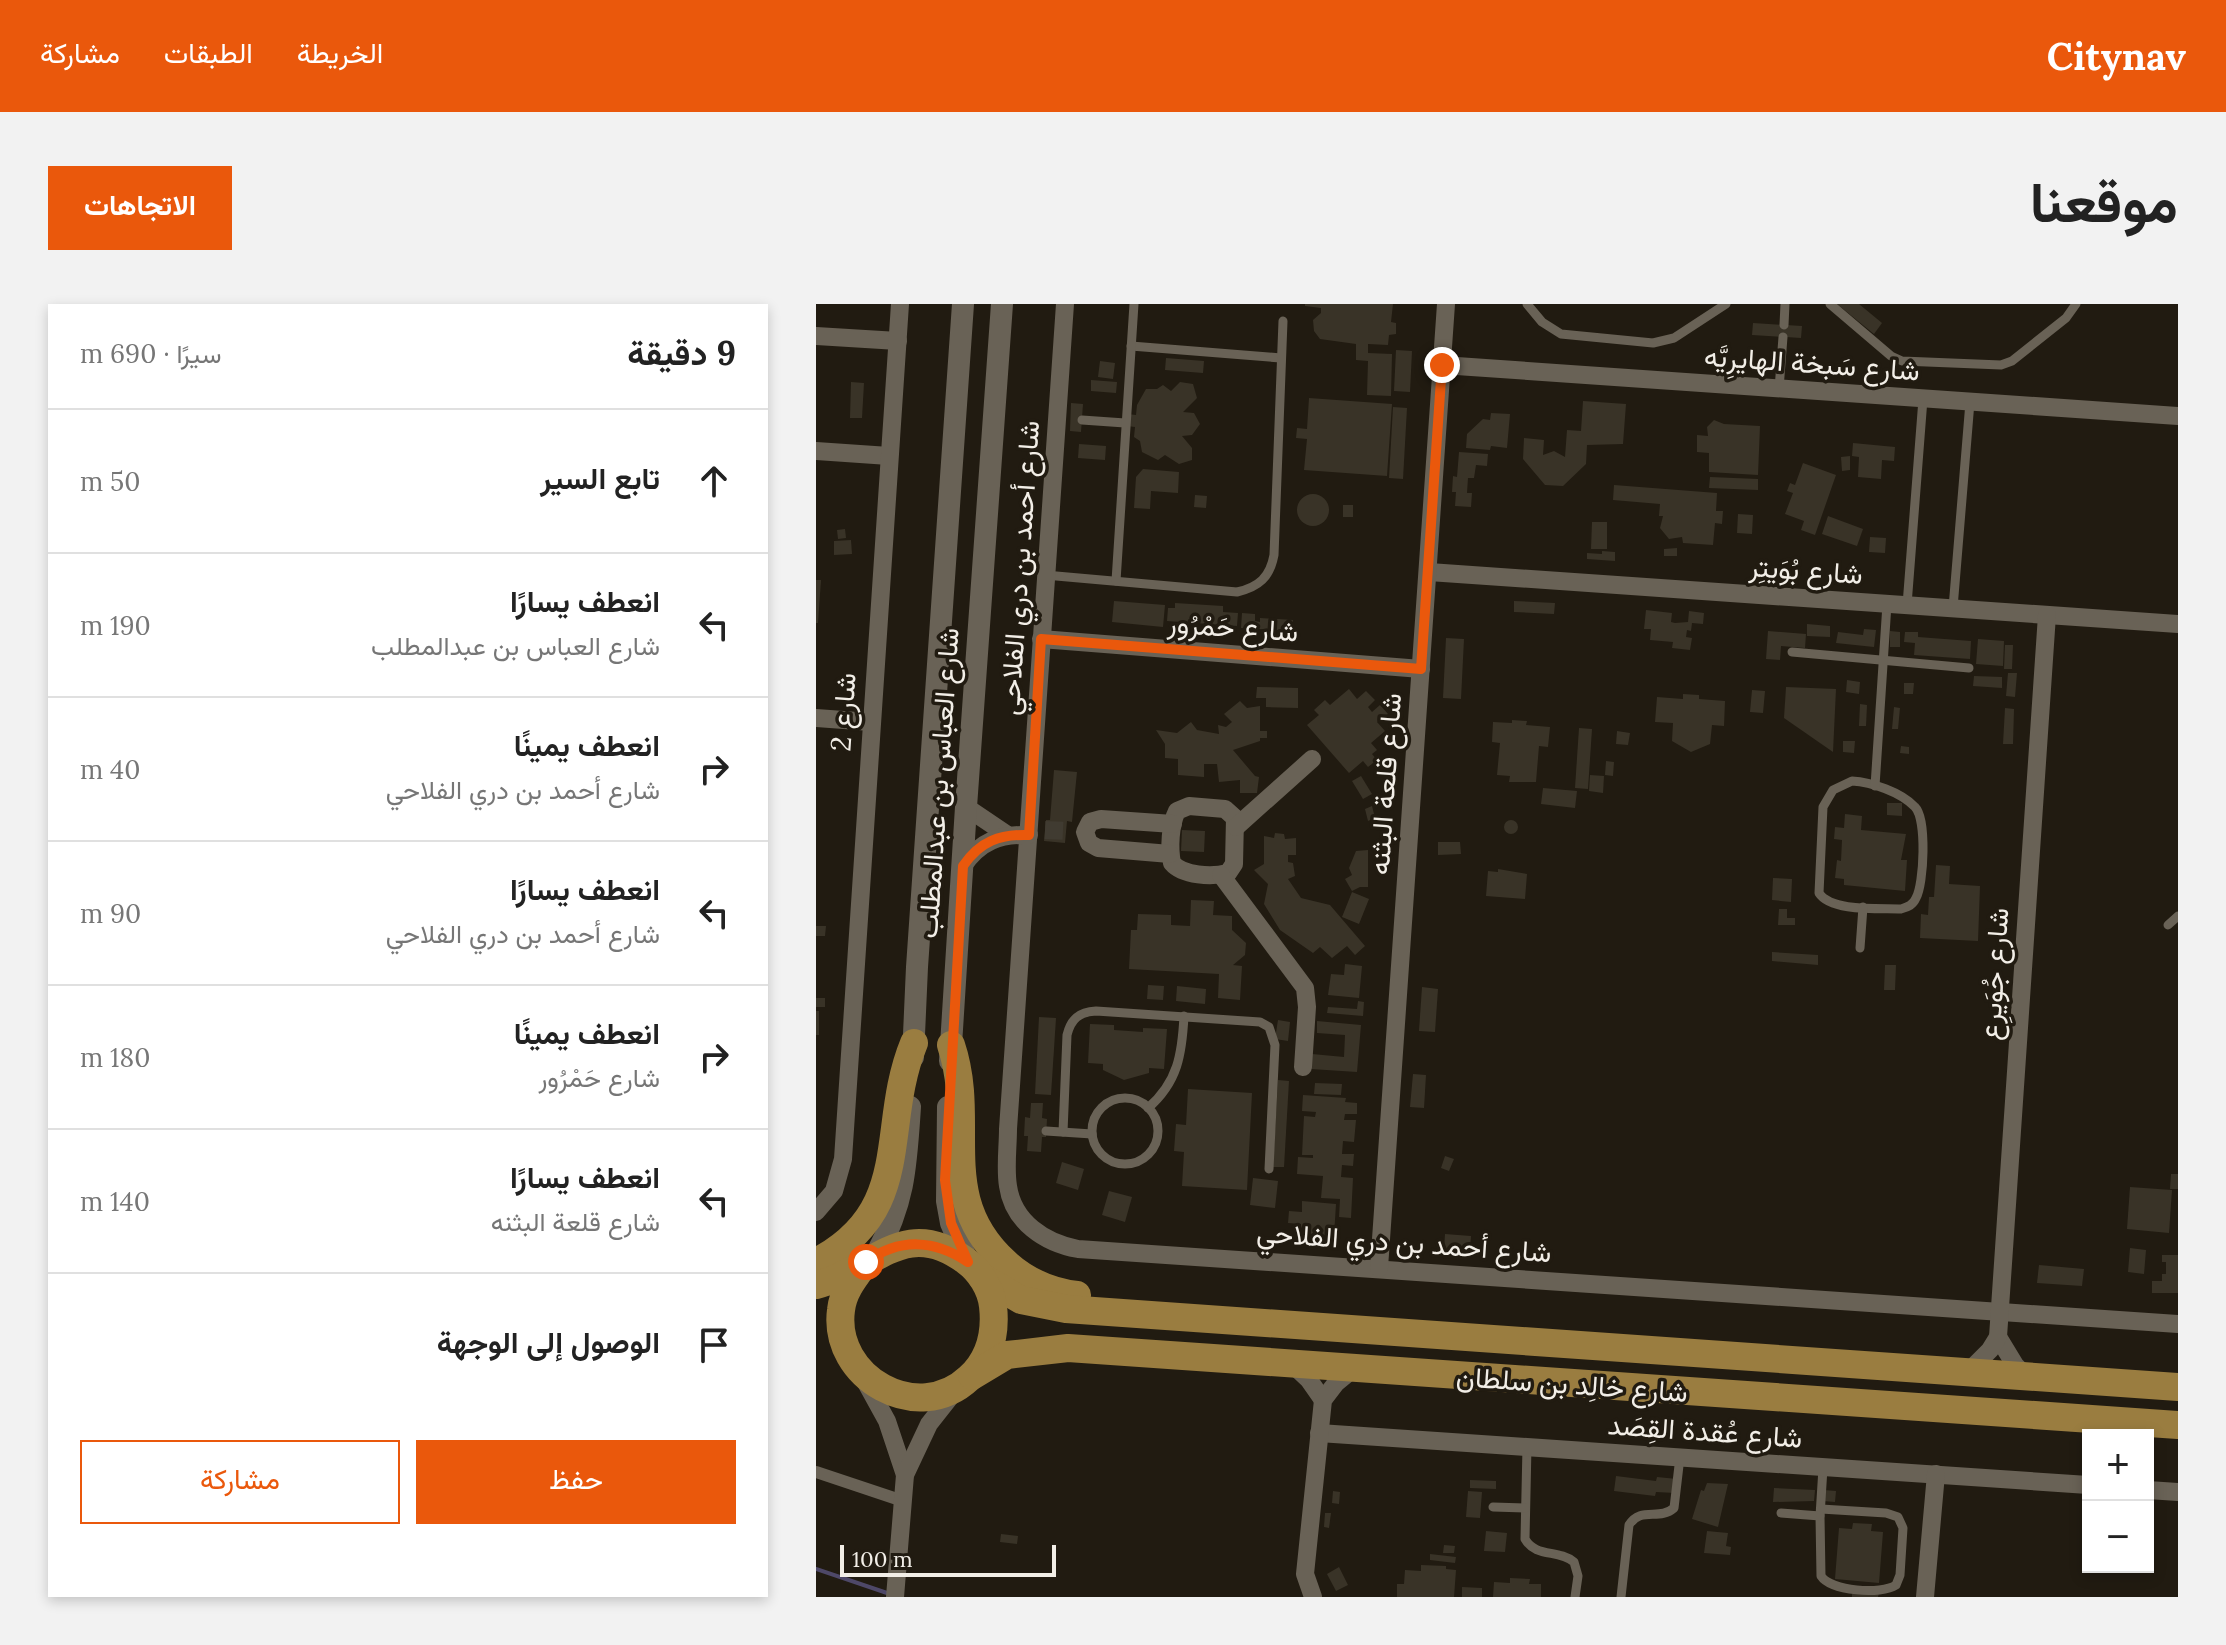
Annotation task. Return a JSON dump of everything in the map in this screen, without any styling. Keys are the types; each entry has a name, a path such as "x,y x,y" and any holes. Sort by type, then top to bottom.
{"main road":[{"path":"816,1262 838,1250 855,1235 881,1198 893,1154 903,1074 914,1043"},
{"path":"951,1045 960,1080 961,1183 973,1221 997,1255 1012,1268 1047,1288 1067,1294 1169,1307 1215,1319"},
{"path":"816,1285 904,1245 933,1245 952,1251 975,1270 993,1302 995,1328 988,1354 969,1378 945,1393 923,1398 899,1396 878,1386 835,1348 816,1338"},
{"path":"856,1367 842,1337 841,1310 849,1284 871,1258"},
{"name":"شارع خالِد بن سلطان","path":"975,1270 1021,1300 1043,1306 2178,1387"},
{"name":"شارع خالِد بن سلطان","path":"969,1378 1007,1355 1047,1349 2178,1425"}],"street":[{"name":"شارع 2","path":"816,1212 834,1191 843,1159 900,304"},
{"name":"شارع العباس بن عبدالمطلب","path":"871,1258 895,1217 906,1177 917,967 963,304"},
{"name":"شارع العباس بن عبدالمطلب","path":"975,1270 951,1223 945,1180 966,807 1002,304"},
{"name":"شارع أحمد بن دري الفلاحي","path":"1065,304 1064,419 1045,575 1016,1129 1007,1186 1012,1202 1032,1229 1062,1246 2178,1324"},
{"name":"شارع قلعة البثنه","path":"1379,1268 1446,304"},
{"path":"816,336 898,341"},
{"name":"شارع سَبخة الهايرِيَّه","path":"1442,365 2178,416"},
{"path":"816,451 889,456"},
{"name":"شارع بُوَيتِر","path":"1429,572 2178,624"},
{"name":"شارع جُوَيرِع","path":"1998,1337 2047,615"},
{"name":"شارع حَمْرُور","path":"1041,639 1421,669"},
{"path":"816,718 871,722"},
{"path":"1236,827 1312,759"},
{"path":"1189,806 1225,809 1232,814 1236,827 1234,864 1228,873 1221,875 1179,870 1172,863 1170,854 1173,824 1177,811 1189,806"},
{"path":"966,807 1006,834"},
{"path":"1170,854 1098,848 1089,843 1085,832 1090,822 1101,819 1173,824"},
{"path":"963,866 981,846 1006,834 1034,831"},
{"path":"1066,831 1085,832"},
{"path":"1221,875 1305,988 1307,1007 1303,1067"},
{"path":"1968,1372 1980,1362 1998,1337 2005,1352 2026,1376"},
{"path":"1292,1364 1309,1380 1323,1400"},
{"path":"856,1367 887,1421 905,1475"},
{"path":"1313,1597 1305,1574 1323,1400 1336,1383 1353,1369"},
{"path":"895,1597 905,1475 929,1424 969,1378"},
{"name":"شارع عُقدة القِصَد","path":"1319,1433 2082,1485"},
{"path":"816,1472 903,1501"},
{"path":"1925,1597 1936,1474"},
{"path":"2154,1490 2178,1492"}],"lane":[{"path":"1116,581 1134,304"},
{"path":"1527,304 1542,322 1561,334 1653,343 1674,338 1726,304"},
{"path":"1784,325 1785,304"},
{"path":"1830,304 1891,356 1902,361 1989,366 2012,361 2066,318 2076,304"},
{"path":"1045,575 1237,592 1258,584 1266,576 1274,555 1283,321"},
{"path":"1779,389 1783,337"},
{"path":"1131,346 1281,358"},
{"path":"1907,605 1923,399"},
{"path":"1953,608 1970,402"},
{"path":"1082,420 1125,423"},
{"path":"1875,786 1887,604"},
{"path":"1792,652 1969,668"},
{"path":"1862,782 1875,786 1906,800 1920,815 1923,833 1918,892 1913,903 1901,909 1829,903 1819,893 1823,807 1827,798 1842,784 1862,782"},
{"path":"1860,948 1863,907"},
{"path":"2168,925 2178,916"},
{"path":"1063,1132 1067,1035 1076,1016 1096,1011 1260,1022 1269,1027 1275,1045 1269,1169"},
{"path":"1148,1108 1167,1089 1178,1066 1184,1016"},
{"path":"1124,1098 1148,1108 1155,1118 1158,1131 1156,1143 1149,1154 1126,1164 1103,1156 1095,1146 1092,1134 1093,1120 1100,1109 1111,1101 1124,1098"},
{"path":"1046,1131 1092,1134"},
{"path":"1527,1446 1524,1532 1528,1545 1539,1552 1561,1555 1574,1562 1578,1576 1575,1597"},
{"path":"1621,1597 1629,1525 1636,1515 1667,1514 1674,1508 1680,1457"},
{"path":"1781,1513 1820,1512 1886,1513 1898,1517 1903,1528 1900,1575 1896,1585 1886,1590 1838,1588 1825,1582 1820,1568 1820,1512 1823,1468"},
{"path":"1493,1507 1525,1508"}],"building":[{"path":"1305,304 1393,304 1391,322 1396,323 1396,334 1389,335 1388,345 1368,344 1368,353 1392,354 1391,396 1367,395 1368,361 1356,360 1356,344 1320,339 1314,331 1313,320 1321,313 1321,308"},
{"path":"1837,304 1859,304 1882,323 1874,334"},
{"path":"1753,323 1802,326 1801,338 1752,335"},
{"path":"1396,350 1412,351 1410,392 1394,391"},
{"path":"1166,358 1204,361 1203,373 1165,370"},
{"path":"1100,361 1115,363 1113,379 1098,377"},
{"path":"1091,380 1117,382 1116,393 1091,391"},
{"path":"851,382 864,383 862,418 850,418"},
{"path":"1180,382 1193,384 1197,398 1183,412 1194,413 1200,424 1192,435 1182,436 1192,448 1192,460 1179,464 1165,455 1158,460 1142,452 1140,441 1134,437 1135,427 1127,426 1128,414 1136,415 1137,405 1146,389 1157,389 1163,385 1171,391"},
{"path":"1309,398 1392,404 1387,476 1304,470 1307,439 1296,438 1297,428 1307,429"},
{"path":"1583,401 1626,404 1623,444 1587,445 1586,464 1563,486 1545,485 1523,459 1524,438 1544,440 1543,455 1554,451 1565,457 1567,430 1581,431"},
{"path":"1071,403 1083,404 1081,432 1070,431"},
{"path":"1393,407 1407,408 1403,479 1389,478"},
{"path":"1491,413 1510,414 1507,448 1466,448 1467,434 1483,419 1490,420"},
{"path":"1714,420 1724,424 1760,426 1758,475 1709,472 1709,453 1697,452 1697,435 1708,436 1707,427"},
{"path":"1853,443 1895,447 1894,461 1882,460 1881,479 1858,477 1859,457 1852,456"},
{"path":"1079,444 1106,446 1105,460 1078,458"},
{"path":"1459,452 1488,454 1487,466 1476,465 1474,478 1468,478 1467,493 1472,493 1471,507 1455,506 1453,476 1457,477"},
{"path":"1850,456 1850,470 1842,471 1841,457"},
{"path":"1803,463 1836,475 1815,535 1801,530 1804,521 1785,514 1793,493 1787,491 1790,483 1795,485"},
{"path":"1143,469 1179,472 1178,493 1151,491 1150,509 1134,508 1136,477"},
{"path":"1710,477 1758,479 1758,490 1709,488"},
{"path":"1614,485 1717,493 1716,511 1723,511 1722,524 1715,523 1713,545 1683,543 1682,537 1669,539 1660,528 1663,516 1659,516 1660,504 1613,500"},
{"path":"1313,494 1325,498 1329,510 1325,522 1313,526 1301,522 1297,510 1301,498"},
{"path":"1195,495 1207,496 1206,508 1194,507"},
{"path":"1343,505 1353,505 1353,517 1343,517"},
{"path":"1738,514 1753,515 1752,534 1737,533"},
{"path":"1828,516 1863,529 1857,546 1822,534"},
{"path":"1592,522 1607,522 1607,549 1591,549"},
{"path":"845,529 846,538 838,539 837,530"},
{"path":"1870,537 1886,538 1885,553 1869,552"},
{"path":"851,540 852,554 834,555 834,541"},
{"path":"1677,548 1677,556 1664,556 1664,549"},
{"path":"1602,551 1615,552 1615,561 1587,559 1587,553 1602,554"},
{"path":"816,580 821,580 818,623 816,623"},
{"path":"1114,601 1165,605 1163,627 1112,622"},
{"path":"1514,601 1555,603 1554,614 1514,612"},
{"path":"1175,603 1223,606 1223,612 1238,613 1237,626 1167,621 1168,608 1175,608"},
{"path":"1646,610 1672,613 1671,622 1675,623 1688,622 1689,611 1704,613 1703,624 1692,623 1691,631 1687,630 1686,637 1692,638 1690,650 1672,648 1673,642 1650,640 1651,629 1644,629"},
{"path":"1242,613 1255,614 1255,621 1260,622 1260,618 1293,620 1292,631 1241,628"},
{"path":"1807,624 1830,626 1830,637 1807,636"},
{"path":"1864,629 1876,630 1874,647 1836,643 1838,632 1863,635"},
{"path":"1768,631 1806,634 1805,648 1781,646 1780,660 1766,659"},
{"path":"1890,631 1900,632 1900,647 1890,647"},
{"path":"1905,632 1918,632 1918,637 1971,641 1970,659 1914,655 1915,643 1904,642"},
{"path":"1446,638 1464,639 1461,699 1443,698"},
{"path":"1978,639 2004,641 2003,666 1976,664"},
{"path":"2005,645 2013,645 2012,669 2004,669"},
{"path":"2008,673 2017,673 2015,697 2006,696"},
{"path":"1974,676 2002,677 2002,688 1973,686"},
{"path":"1847,680 1860,682 1859,694 1846,692"},
{"path":"1904,683 1914,683 1913,694 1904,694"},
{"path":"1257,687 1298,688 1298,708 1266,707 1266,698 1256,698"},
{"path":"1786,687 1836,689 1833,752 1784,718"},
{"path":"1349,689 1357,699 1366,691 1375,700 1368,707 1372,712 1380,705 1388,714 1377,722 1385,731 1371,743 1377,750 1372,754 1377,760 1368,767 1363,761 1349,773 1307,725 1319,715 1314,710 1325,700 1330,705"},
{"path":"1752,690 1765,691 1763,713 1750,712"},
{"path":"1683,694 1725,701 1724,726 1712,725 1710,744 1691,752 1672,741 1673,723 1655,722 1657,697 1683,699"},
{"path":"1240,701 1247,708 1260,706 1260,731 1267,731 1267,738 1233,750 1259,777 1257,793 1240,793 1240,780 1219,782 1217,764 1204,764 1204,777 1178,775 1178,759 1165,758 1165,744 1156,730 1177,733 1191,722 1197,730 1219,734 1218,725 1226,727 1232,722 1224,714"},
{"path":"1860,704 1867,705 1866,726 1859,726"},
{"path":"1894,707 1900,708 1898,729 1892,729"},
{"path":"2005,708 2014,709 2013,744 2003,744"},
{"path":"1512,720 1550,727 1548,747 1539,746 1536,782 1509,782 1510,776 1497,775 1500,743 1492,742 1493,722 1512,723"},
{"path":"1579,728 1592,729 1588,789 1575,788"},
{"path":"1617,731 1630,733 1628,745 1616,744"},
{"path":"1843,741 1855,741 1854,753 1843,752"},
{"path":"1901,746 1909,747 1909,754 1900,753"},
{"path":"1606,761 1614,762 1613,776 1605,775"},
{"path":"1054,770 1077,772 1072,822 1067,821 1065,843 1044,841 1046,820 1050,820"},
{"path":"1590,775 1604,776 1603,793 1589,791"},
{"path":"1361,776 1372,794 1363,799 1352,781"},
{"path":"1543,788 1577,791 1575,808 1541,804"},
{"path":"1887,803 1902,803 1902,816 1887,815"},
{"path":"1372,806 1375,818 1368,821 1365,809"},
{"path":"1845,814 1862,816 1861,830 1906,834 1901,860 1907,860 1905,891 1844,885 1844,879 1835,878 1837,860 1841,861 1842,840 1834,839 1835,827 1844,828"},
{"path":"1511,820 1518,827 1511,834 1504,827"},
{"path":"1182,830 1205,831 1204,852 1181,851"},
{"path":"1275,833 1284,834 1285,839 1296,838 1296,855 1288,855 1295,876 1288,879 1301,898 1330,905 1365,946 1355,955 1347,946 1332,958 1320,947 1313,953 1280,930 1264,904 1268,884 1254,870 1264,864 1264,836 1274,838"},
{"path":"1438,842 1460,842 1461,854 1438,855"},
{"path":"1368,850 1368,887 1352,891 1345,879 1352,875 1349,868 1356,851"},
{"path":"1936,865 1950,866 1949,884 1980,886 1978,941 1920,938 1921,914 1928,915 1929,897 1934,897"},
{"path":"1498,869 1527,874 1525,899 1486,896 1488,871 1498,872"},
{"path":"1773,878 1792,879 1791,902 1772,900"},
{"path":"1352,892 1369,899 1359,924 1342,917"},
{"path":"1191,900 1214,901 1213,915 1232,916 1232,930 1246,943 1245,955 1233,965 1242,966 1240,1000 1218,998 1219,974 1129,969 1131,930 1137,930 1138,914 1171,915 1171,925 1190,926"},
{"path":"1779,909 1787,909 1787,918 1795,918 1795,925 1778,925"},
{"path":"816,926 826,926 825,936 816,936"},
{"path":"1772,952 1818,955 1818,965 1772,961"},
{"path":"1345,964 1362,966 1359,998 1328,995 1331,974 1344,975"},
{"path":"1885,965 1896,965 1895,990 1884,990"},
{"path":"1148,985 1164,986 1163,1000 1147,999"},
{"path":"1177,986 1206,989 1205,1004 1176,1001"},
{"path":"1422,987 1438,989 1435,1032 1419,1031"},
{"path":"816,998 825,998 825,1007 816,1007"},
{"path":"1358,1001 1364,1002 1363,1016 1327,1013 1328,1007 1357,1009"},
{"path":"816,1011 819,1011 819,1035 816,1035"},
{"path":"1039,1017 1056,1018 1051,1095 1035,1094"},
{"path":"1278,1020 1290,1022 1288,1041 1275,1039"},
{"path":"1317,1021 1361,1025 1357,1072 1311,1069 1312,1054 1344,1057 1345,1035 1317,1033"},
{"path":"1090,1024 1114,1025 1114,1030 1143,1032 1143,1028 1167,1029 1164,1069 1149,1068 1149,1073 1124,1080 1103,1070 1103,1064 1088,1063"},
{"path":"1413,1074 1426,1075 1424,1108 1410,1107"},
{"path":"1278,1080 1289,1081 1284,1167 1273,1167"},
{"path":"1315,1083 1342,1084 1341,1095 1314,1094"},
{"path":"1188,1089 1252,1093 1247,1190 1182,1186 1184,1152 1174,1151 1176,1124 1186,1125"},
{"path":"1303,1095 1346,1098 1345,1102 1357,1103 1357,1114 1345,1114 1344,1120 1356,1120 1354,1142 1343,1141 1342,1154 1354,1154 1353,1166 1342,1165 1341,1177 1353,1178 1351,1218 1339,1217 1340,1199 1321,1198 1323,1176 1297,1174 1298,1157 1313,1158 1313,1155 1302,1155 1304,1116 1315,1117 1316,1112 1302,1111"},
{"path":"1031,1103 1043,1103 1042,1118 1047,1119 1041,1152 1027,1151 1025,1117 1030,1118"},
{"path":"1445,1156 1454,1159 1449,1171 1441,1168"},
{"path":"1062,1162 1084,1169 1078,1190 1056,1183"},
{"path":"2171,1174 2178,1174 2178,1189 2170,1189"},
{"path":"1253,1178 1278,1181 1275,1208 1250,1205"},
{"path":"2130,1187 2172,1190 2169,1233 2127,1229"},
{"path":"1109,1191 1132,1197 1125,1222 1102,1215"},
{"path":"1302,1201 1336,1204 1334,1236 1300,1233 1301,1224 1288,1223 1289,1211 1302,1212"},
{"path":"1445,1234 1471,1236 1470,1250 1444,1249"},
{"path":"2130,1248 2146,1250 2144,1274 2128,1272"},
{"path":"2162,1255 2178,1255 2178,1293 2152,1293 2152,1281 2162,1281 2162,1274 2166,1274 2166,1262 2162,1262"},
{"path":"2039,1265 2084,1269 2082,1286 2037,1283"},
{"path":"1616,1476 1656,1481 1657,1477 1677,1479 1675,1493 1656,1492 1655,1496 1614,1491"},
{"path":"1470,1480 1496,1481 1496,1489 1470,1488"},
{"path":"1707,1483 1728,1484 1718,1527 1692,1519 1701,1490 1704,1491"},
{"path":"1774,1488 1815,1490 1814,1501 1773,1502"},
{"path":"1824,1490 1836,1491 1835,1502 1823,1501"},
{"path":"1333,1491 1340,1492 1339,1504 1332,1503"},
{"path":"1468,1491 1482,1492 1480,1518 1466,1517"},
{"path":"1325,1513 1331,1513 1329,1528 1324,1527"},
{"path":"1853,1523 1872,1524 1871,1531 1883,1532 1879,1583 1835,1579 1839,1528 1852,1529"},
{"path":"1486,1531 1507,1533 1505,1552 1484,1551"},
{"path":"1707,1531 1728,1533 1726,1546 1731,1547 1730,1555 1704,1553"},
{"path":"1001,1534 1018,1536 1017,1544 1000,1542"},
{"path":"1444,1545 1455,1546 1454,1553 1443,1553"},
{"path":"1430,1554 1456,1557 1455,1563 1430,1560"},
{"path":"1421,1565 1446,1566 1446,1569 1456,1570 1454,1597 1397,1597 1397,1584 1404,1584 1405,1570 1421,1571"},
{"path":"1339,1567 1348,1585 1336,1591 1327,1574"},
{"path":"1510,1578 1530,1579 1529,1584 1541,1584 1541,1597 1493,1597 1494,1582 1510,1583"},
{"path":"1462,1587 1482,1588 1482,1597 1462,1597"},
{"path":"1852,1591 1879,1593 1878,1597 1852,1597"}],"waterway":[{"path":"816,1569 890,1594"}],"tunnel":[{"path":"1045,830 1066,831"}],"route":[{"path":"866,1262 894,1247 914,1243 952,1251 968,1262 951,1223 945,1180 963,866 988,841 1006,834 1029,835 1041,639 1421,669 1442,365"}]}
